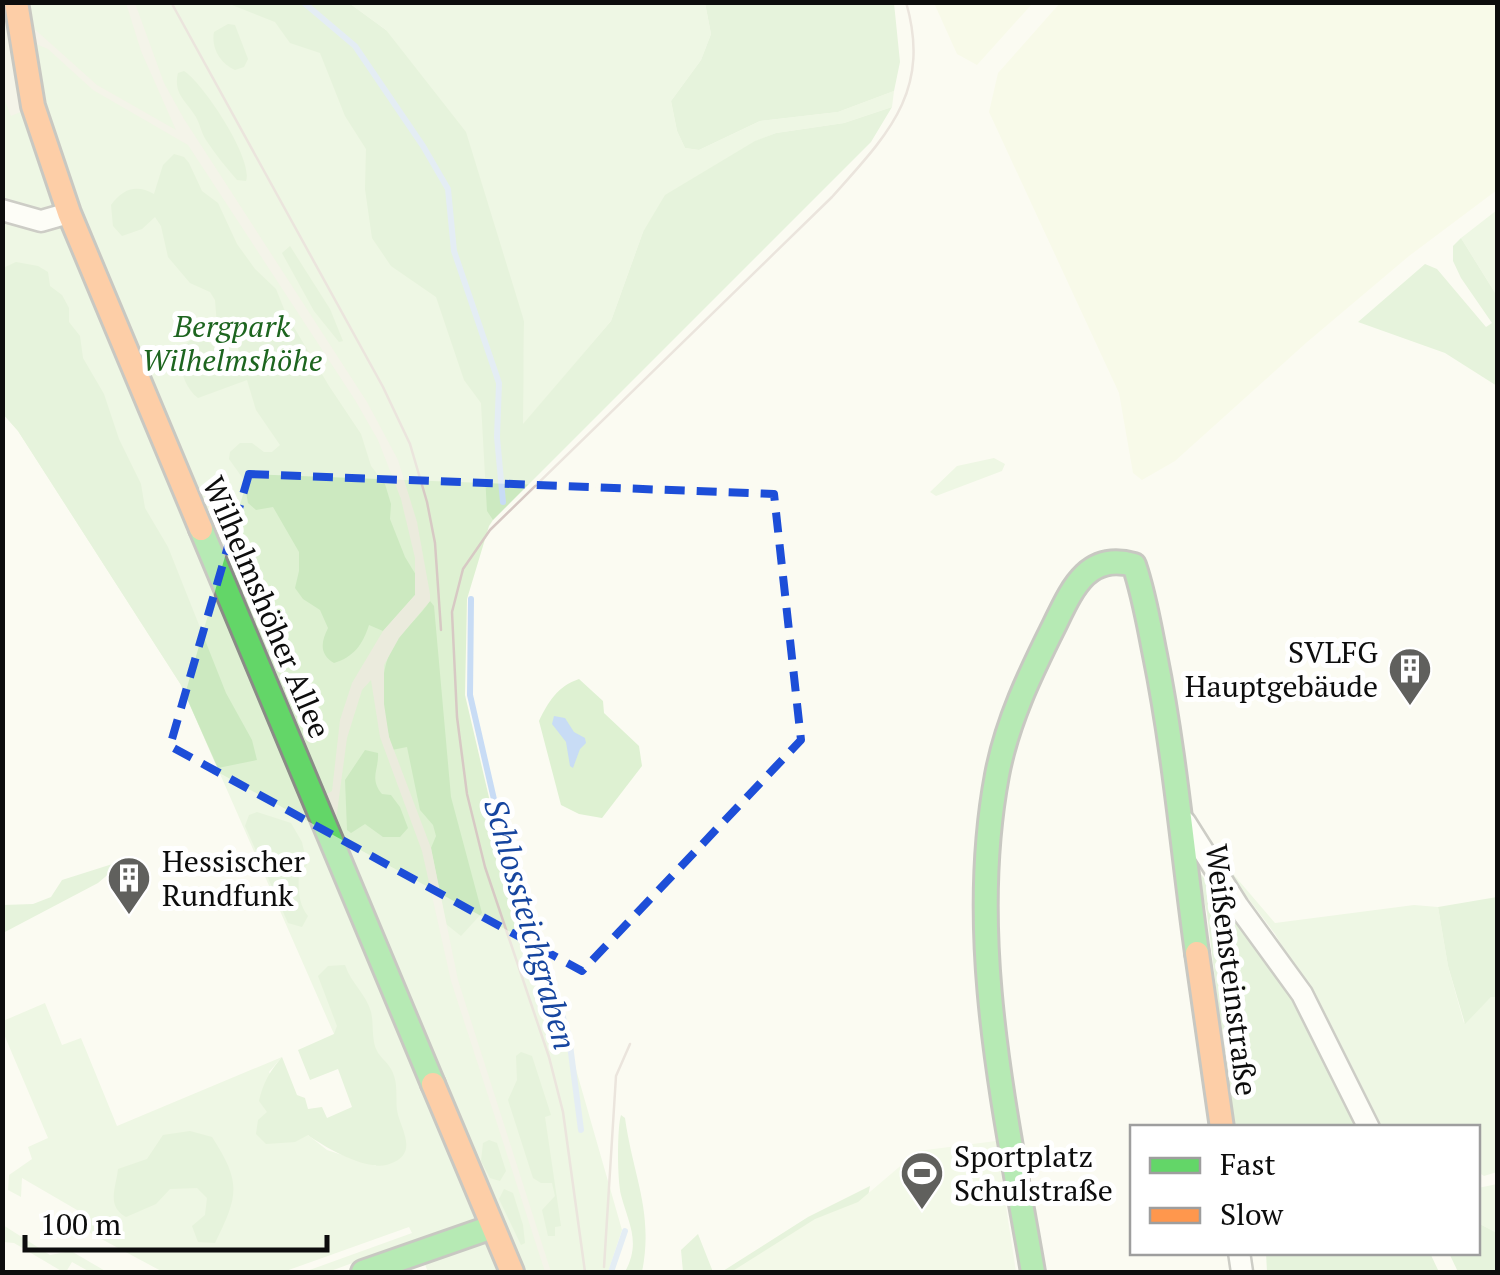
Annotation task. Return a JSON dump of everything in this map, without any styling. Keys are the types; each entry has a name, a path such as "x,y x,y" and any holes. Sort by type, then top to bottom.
{"street":[{"name":"Wilhelmshöher Allee","path":"16,2 33,106 69,213 512,1272"},
{"path":"2,210 41,221 69,213"},
{"name":"Weißensteinstraße","path":"1033,1272 1003,1105 984,947 982,892 987,833 1007,734 1038,648 1074,588 1097,562 1116,558 1134,565 1141,584 1164,698 1222,1125"},
{"name":"Weißensteinstraße","path":"1183,819 1238,906 1302,994 1368,1125"},
{"path":"363,1272 492,1227"}],"highlighted area":[{"path":"249,474 774,494 801,740 582,971 170,746"}],"green space":[{"name":"Bergpark Wilhelmshöhe","path":"2,3 304,3 489,384 493,520 467,599 465,695 506,870 567,1038 622,1230 608,1272 428,1272 415,1240 328,1272 304,1272 412,1233 409,1227 283,1272 163,1272 77,1226 77,1210 22,1178 21,1197 8,1190 9,1175 32,1159 28,1147 48,1138 3,1032 3,1021 45,1003 62,1045 81,1038 117,1126 282,1057 269,1072 308,1135 327,1150 376,1166 334,1034 181,685 18,431 3,414"},
{"path":"227,3 349,3 386,30 466,132 524,321 523,424 611,321 643,232 665,195 755,141 776,133 844,123 892,107 871,142 493,520 487,511 481,403 464,380 436,297 391,266 372,238 365,189 366,149 345,116 320,53 290,43 275,22"},
{"path":"349,3 705,3 711,34 701,60 671,101 685,148 699,150 760,121 838,112 894,91 892,107 844,123 776,133 756,141 643,232 611,321 522,426 524,321 386,30"},
{"path":"705,3 894,3 900,62 894,91 838,112 760,121 699,150 685,148 671,101 701,60 711,34"},
{"path":"934,3 1033,3 977,65 957,54"},
{"path":"1060,3 1497,3 1497,190 1409,256 1175,461 1142,480 1133,473 1119,393 989,112 998,73"},
{"path":"228,24 235,25 248,59 244,67 235,70 221,59 214,44 214,32"},
{"path":"184,71 203,91 235,140 246,181 237,180 204,137 177,86 178,73"},
{"path":"174,154 189,163 202,191 218,203 237,244 276,289 286,314 361,434 371,466 385,484 391,504 390,519 416,575 415,595 383,631 369,625 357,649 334,663 324,652 328,628 320,610 295,588 299,552 273,507 256,510 248,503 244,480 229,459 230,452 240,443 252,443 264,452 272,452 280,445 256,410 247,380 198,398 184,379 181,357 189,342 196,339 209,343 228,364 243,360 236,344 217,325 215,300 210,292 190,283 168,257 155,217 142,229 122,236 113,226 111,205 125,192 136,189 154,194 163,165"},
{"path":"1497,210 1497,296 1461,238"},
{"path":"1461,238 1497,296 1497,386 1445,353 1358,322 1425,264 1437,269 1486,327 1492,323 1453,261 1453,246"},
{"path":"290,246 330,309 343,341 339,342 314,311 282,253"},
{"path":"16,262 48,272 50,286 62,295 69,308 69,322 80,336 83,358 104,394 119,439 141,484 145,508 168,547 226,693 252,740 257,760 218,768 181,685 18,431 3,414 3,268"},
{"path":"994,458 1005,464 1002,471 936,496 930,492 957,466"},
{"path":"430,601 434,606 451,797 482,913 461,936 446,924 431,848 436,836 433,825 420,810 407,747 392,750 384,706 383,677 391,650"},
{"path":"579,679 603,701 604,713 639,746 642,766 602,818 579,814 561,805 539,721 554,696"},
{"path":"365,750 378,753 376,783 382,794 391,795 400,807 408,828 400,837 383,837 365,824 351,833 347,830 345,780"},
{"path":"257,812 291,823 302,842 307,865 299,872 299,889 308,916 302,927 288,923 245,826 249,815"},
{"path":"1204,840 1275,923 1414,905 1438,907 1448,966 1464,1023 1491,997 1497,997 1497,1172 1480,1173 1480,1125 1378,1125 1275,934"},
{"path":"125,860 98,883 3,933 3,905 33,904 51,897 62,880"},
{"path":"1196,868 1296,997 1360,1125 1227,1125 1222,1066 1245,1049 1243,1039 1221,1029 1207,913"},
{"path":"1497,897 1497,997 1491,997 1465,1024 1448,966 1438,907"},
{"path":"345,965 369,1006 375,1047 395,1081 406,1150 386,1165 356,1161 308,1135 295,1142 266,1144 256,1134 258,1120 267,1112 259,1101 263,1088 282,1057 297,1095 305,1098 308,1109 322,1107 327,1118 352,1107 338,1069 310,1080 298,1050 334,1034 337,1026 318,976 328,966"},
{"path":"521,1052 532,1056 551,1115 545,1117 561,1226 555,1227 555,1236 548,1236 542,1210 555,1196 552,1183 533,1178 508,1100 517,1080 516,1056"},
{"path":"621,1115 625,1118 644,1212 642,1272 625,1272 633,1242 619,1178"},
{"path":"190,1131 212,1137 232,1178 232,1201 215,1243 198,1242 192,1226 205,1215 207,1198 197,1188 170,1189 156,1204 126,1217 114,1202 118,1169 147,1159 163,1135"},
{"name":"Sportplatz Schulstraße","path":"996,1141 1016,1272 731,1272 815,1219 858,1202 918,1151"},
{"path":"483,1143 497,1143 506,1171 500,1181 490,1178 481,1161"},
{"path":"1497,1184 1497,1233 1480,1224 1480,1188"},
{"path":"870,1186 866,1207 755,1272 713,1272 723,1271 808,1217"},
{"path":"504,1189 513,1193 523,1225 525,1243 521,1245 499,1199"},
{"path":"1480,1224 1497,1233 1497,1272 1458,1272 1450,1255 1480,1255"},
{"path":"3,1225 50,1255 71,1251 107,1272 90,1272 72,1262 63,1272 14,1243 3,1242"},
{"path":"698,1234 713,1272 683,1272 681,1250"},
{"path":"1266,1255 1431,1255 1439,1272 1267,1272"}],"shaded area":[{"path":"126,3 135,3 164,83 184,119 367,402 398,460 417,522 430,601 399,638 384,665 389,737 431,848 458,980 551,1272 545,1272 451,981 422,851 380,737 371,680 362,690 347,738 336,820 327,794 332,791 340,720 352,683 383,631 415,595 415,558 401,499 378,440 355,400 188,145 93,90 48,49 36,44 30,25 97,85 176,130 141,51"},
{"path":"2,19 6,22 23,111 11,116 3,96"}],"water":[{"path":"554,716 565,718 574,732 585,738 573,768 566,742 552,724"}],"waterway":[{"name":"Schlossteichgraben","path":"303,2 355,46 448,189 454,251 499,383 497,437 503,502"},
{"name":"Schlossteichgraben","path":"471,599 470,695 510,869 542,950 569,1037 581,1130"},
{"name":"Schlossteichgraben","path":"611,1272 625,1231"}],"tram line":[{"path":"171,2 383,387 410,444 435,543 441,630"},
{"path":"585,1272 563,1112 549,1057 485,867 467,794 457,717 452,612 463,569 490,530 832,197 886,132 909,87 913,62 913,34 906,2"},
{"path":"604,1267 616,1076 630,1044"}],"traffic: fast":[{"path":"201,529 433,1084"},
{"path":"1033,1272 993,1024 987,962 988,837 1001,755 1020,699 1067,599 1083,577 1104,564 1134,565 1143,598 1168,729 1197,953"},
{"path":"363,1272 492,1227"}],"traffic: slow":[{"path":"16,2 33,106 69,213 201,529"},
{"path":"1197,953 1222,1125"},
{"path":"433,1084 512,1272"}],"place":[{"name":"SVLFG Hauptgebäude","path":"1410,707"},
{"name":"Hessischer Rundfunk","path":"129,916"},
{"name":"Sportplatz Schulstraße","path":"922,1211"}]}
